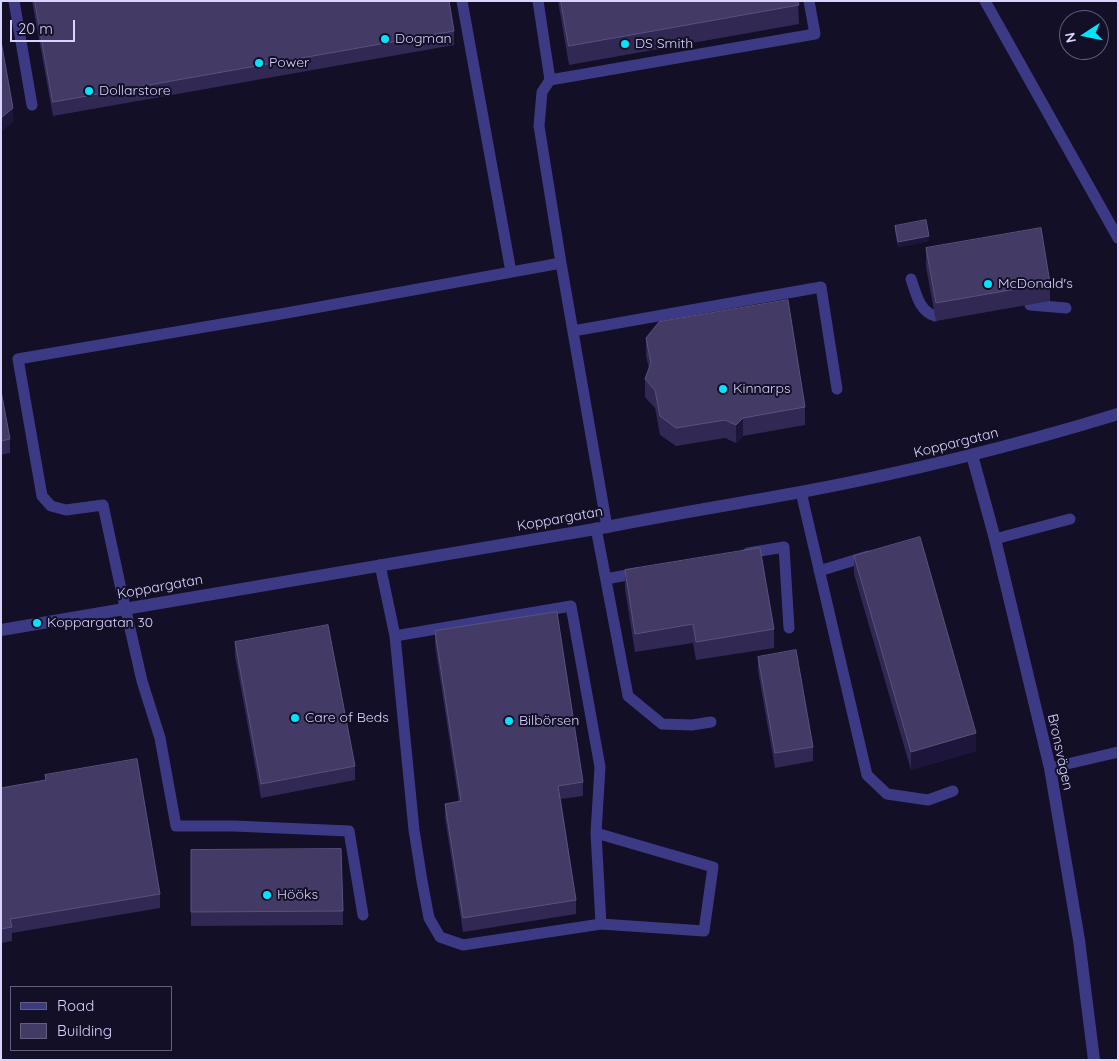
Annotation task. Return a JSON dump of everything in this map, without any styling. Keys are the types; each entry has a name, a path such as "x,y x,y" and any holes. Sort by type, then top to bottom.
{"street":[{"name":"Koppargatan","path":"1,630 801,492 972,455 1118,414"},
{"name":"Bronsvägen","path":"972,455 995,539 1050,768 1079,940 1094,1060"}],"lane":[{"path":"14,1 32,105"},
{"path":"462,1 511,272"},
{"path":"538,1 550,80 542,92 538,126 560,264 573,331 601,528 606,579 628,696 662,724 692,725 711,722"},
{"path":"550,80 815,34 809,1"},
{"path":"985,1 1118,238"},
{"path":"363,915 349,831 234,826 176,826 160,738 142,681 103,505 66,510 51,506 42,496 18,360 560,264"},
{"path":"911,279 920,303 928,314 935,316"},
{"path":"573,331 821,288 837,390"},
{"path":"1030,305 1066,308"},
{"path":"801,492 867,775 887,794 928,800 952,791"},
{"path":"995,539 1070,519"},
{"path":"737,555 784,547 789,628"},
{"path":"819,571 882,551"},
{"path":"380,565 395,636 414,830 429,918 440,936 463,944 601,924 704,931 713,867 596,833"},
{"path":"606,579 652,570"},
{"path":"395,636 571,606 600,767 596,833 601,924"},
{"path":"1050,768 1118,752"}],"building":[{"path":"35,1 449,1 454,31 53,102"},
{"path":"561,1 798,1 799,5 569,46"},
{"path":"1,41 13,108 1,118"},
{"path":"926,220 929,236 898,242 895,226"},
{"name":"McDonald's","path":"1041,228 1050,283 936,303 926,248"},
{"name":"Kinnarps","path":"788,300 805,407 743,418 736,425 725,420 676,428 660,416 655,390 645,379 651,363 646,338 659,322"},
{"path":"1,391 10,439 1,441"},
{"path":"920,537 976,733 911,752 854,556"},
{"path":"760,548 774,629 696,642 693,624 635,634 625,570"},
{"name":"Bilbörsen","path":"557,612 583,782 558,786 576,900 463,918 445,804 461,801 435,631"},
{"name":"Care of Beds","path":"328,625 355,766 261,784 235,642"},
{"path":"796,650 813,747 775,753 758,657"},
{"path":"137,759 160,894 10,919 12,927 1,929 1,788 46,780 45,775"},
{"name":"Hööks","path":"341,849 343,911 191,912 191,850"}],"place":[{"name":"Dogman","path":"385,39"},
{"name":"DS Smith","path":"625,44"},
{"name":"Power","path":"259,63"},
{"name":"Dollarstore","path":"89,91"},
{"name":"McDonald's","path":"988,284"},
{"name":"Kinnarps","path":"723,389"},
{"name":"Koppargatan 30","path":"37,623"},
{"name":"Care of Beds","path":"295,718"},
{"name":"Bilbörsen","path":"509,721"},
{"name":"Hööks","path":"267,895"}]}
